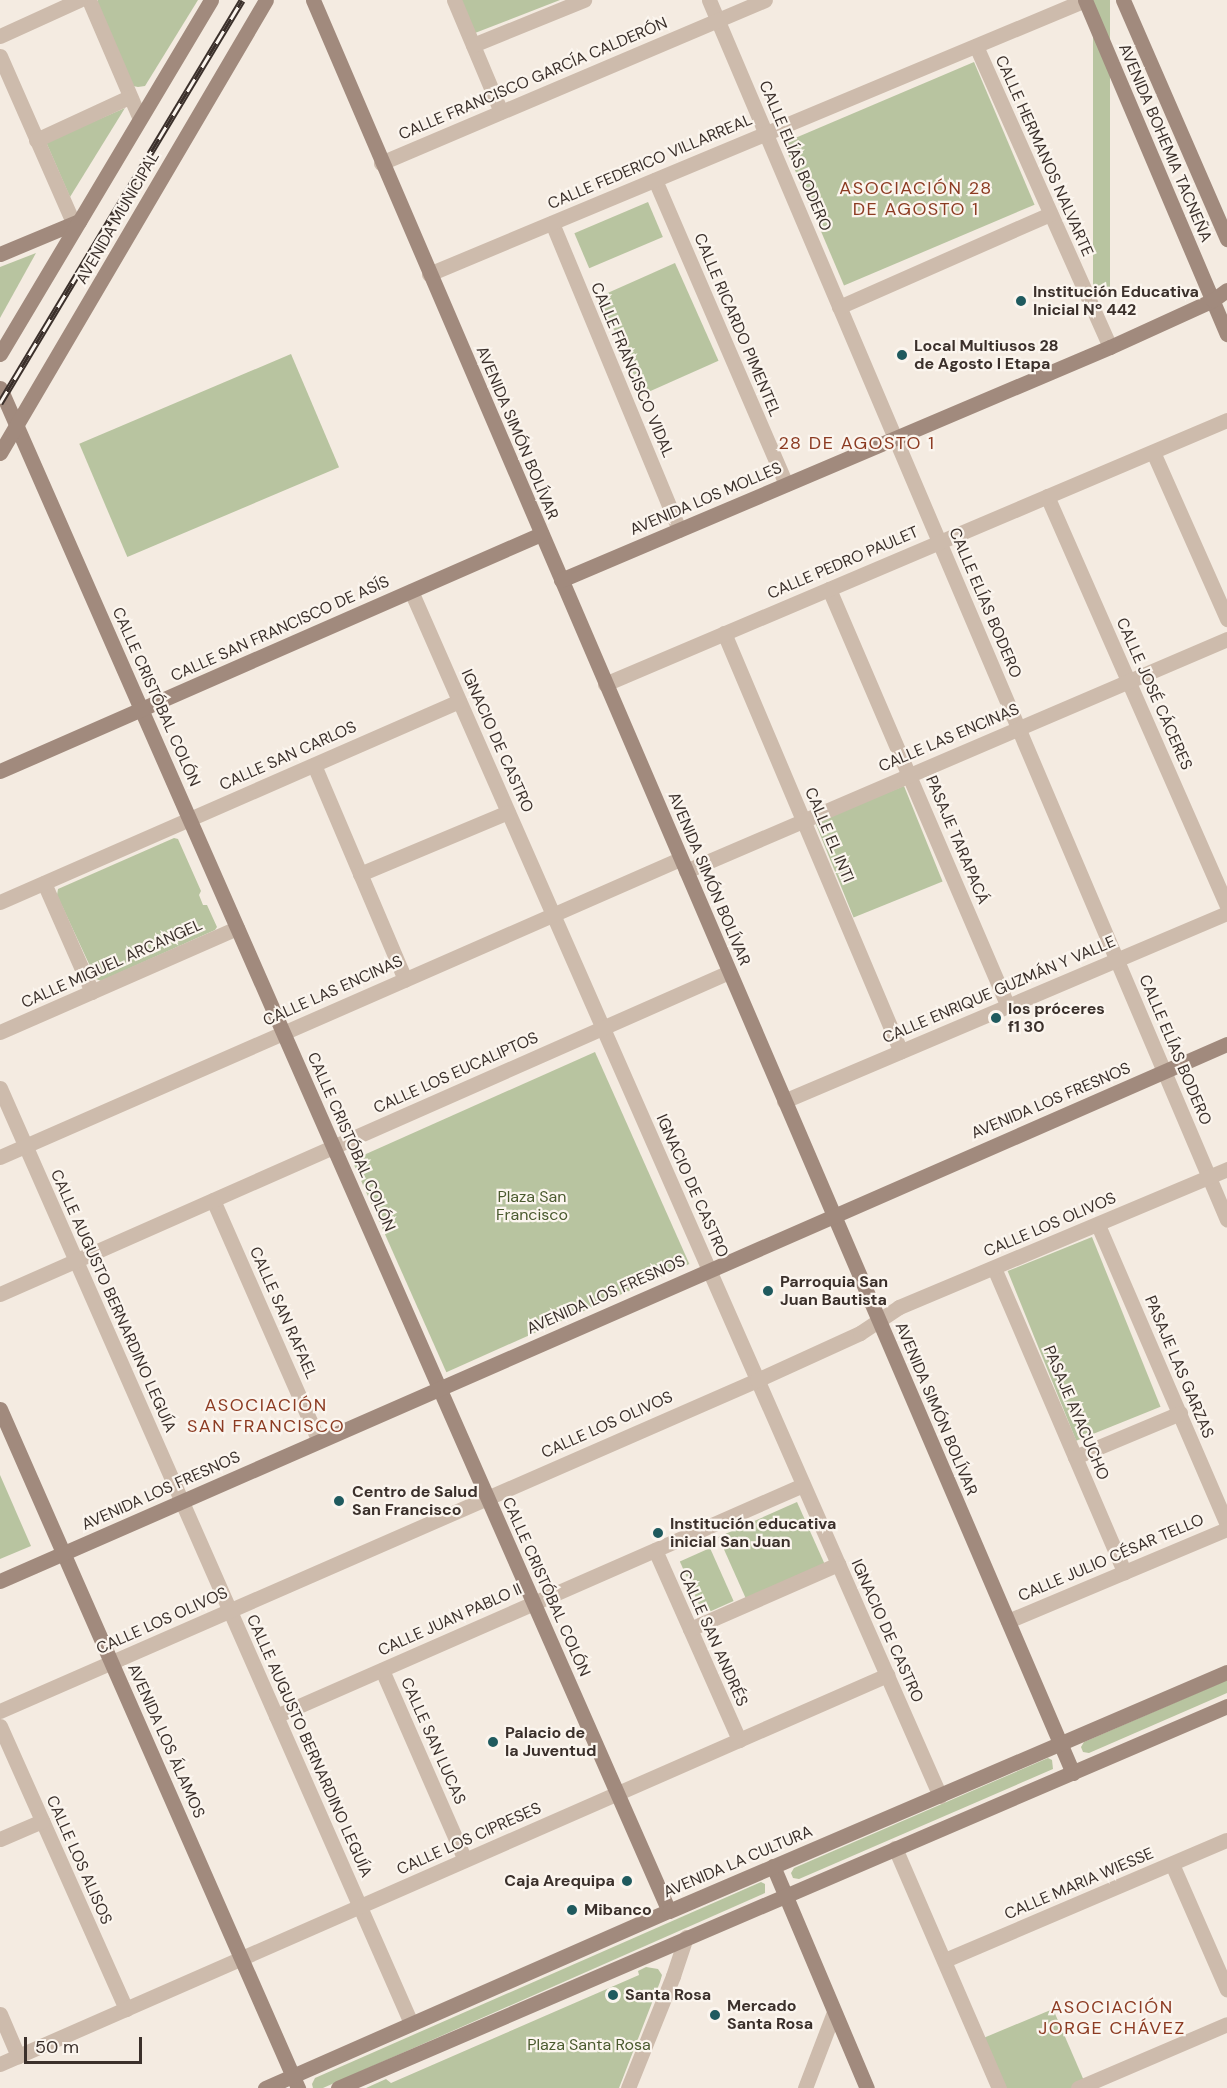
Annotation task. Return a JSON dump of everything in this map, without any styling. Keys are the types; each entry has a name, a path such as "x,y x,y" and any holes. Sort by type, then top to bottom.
{"street":[{"path":"0,36 79,0"},
{"path":"89,0 140,119"},
{"name":"AVENIDA MUNICIPAL","path":"0,354 76,221 211,0"},
{"name":"AVENIDA MUNICIPAL","path":"0,453 266,0"},
{"name":"AVENIDA SIMÓN BOLÍVAR","path":"313,0 1073,1773"},
{"path":"454,0 501,112"},
{"name":"CALLE ELÍAS BODERO","path":"709,0 1227,1220"},
{"name":"CALLE FRANCISCO GARCÍA CALDERÓN","path":"381,163 765,0"},
{"name":"AVENIDA BOHEMIA TACNEÑA","path":"1085,0 1227,334"},
{"name":"CALLE FEDERICO VILLARREAL","path":"429,274 1085,0"},
{"name":"AVENIDA BOHEMIA TACNEÑA","path":"1123,0 1227,238"},
{"path":"473,45 577,1"},
{"name":"CALLE HERMANOS NALVARTE","path":"975,46 1110,347"},
{"path":"0,56 36,140 76,221 0,254"},
{"path":"36,140 129,97"},
{"name":"CALLE RICARDO PIMENTEL","path":"655,180 786,484"},
{"path":"839,307 1050,214"},
{"name":"CALLE FRANCISCO VIDAL","path":"552,223 679,530"},
{"name":"AVENIDA LOS MOLLES","path":"561,580 894,436 1110,347 1213,300 1227,290"},
{"name":"CALLE CRISTÓBAL COLÓN","path":"0,388 669,1911"},
{"name":"CALLE PEDRO PAULET","path":"605,684 1227,420"},
{"path":"1153,452 1227,619"},
{"name":"CALLE JOSÉ CÁCERES","path":"1047,496 1227,906"},
{"name":"CALLE SAN FRANCISCO DE ASÍS","path":"0,771 541,534"},
{"name":"PASAJE TARAPACÁ","path":"829,589 1008,1006"},
{"name":"IGNACIO DE CASTRO","path":"411,591 940,1796"},
{"name":"CALLE EL INTI","path":"724,633 902,1051"},
{"name":"CALLE LAS ENCINAS","path":"0,1157 553,914 804,820 1227,639"},
{"name":"CALLE SAN CARLOS","path":"0,902 459,701"},
{"path":"314,765 405,979"},
{"path":"360,874 508,812"},
{"path":"44,883 92,992"},
{"name":"CALLE ENRIQUE GUZMÁN Y VALLE","path":"784,1101 1227,913"},
{"name":"CALLE MIGUEL ARCANGEL","path":"0,1032 237,928"},
{"name":"CALLE LOS EUCALIPTOS","path":"0,1294 729,972"},
{"name":"AVENIDA LOS FRESNOS","path":"0,1581 1227,1044"},
{"name":"CALLE AUGUSTO BERNARDINO LEGUÍA","path":"0,1089 411,2023"},
{"name":"CALLE LOS OLIVOS","path":"0,1711 757,1380 860,1333 899,1307 1227,1169"},
{"name":"CALLE SAN RAFAEL","path":"213,1200 319,1441"},
{"name":"PASAJE LAS GARZAS","path":"1098,1225 1227,1526"},
{"name":"PASAJE AYACUCHO","path":"994,1268 1124,1572"},
{"name":"AVENIDA LOS ÁLAMOS","path":"0,1409 295,2082"},
{"path":"1075,1457 1180,1413"},
{"name":"CALLE JUAN PABLO II","path":"276,1716 803,1485"},
{"name":"CALLE JULIO CÉSAR TELLO","path":"1008,1622 1227,1526"},
{"name":"CALLE SAN ANDRÉS","path":"655,1550 739,1740"},
{"path":"690,1629 838,1564"},
{"name":"CALLE SAN LUCAS","path":"382,1670 465,1860"},
{"name":"AVENIDA LA CULTURA","path":"265,2088 295,2082 411,2023 1227,1672"},
{"name":"CALLE LOS CIPRESES","path":"0,2064 887,1675"},
{"path":"338,2088 1227,1706"},
{"name":"CALLE LOS ALISOS","path":"0,1726 126,2009"},
{"path":"0,1839 42,1821"},
{"name":"CALLE MARIA WIESSE","path":"945,1960 1227,1840"},
{"path":"895,1848 999,2088"},
{"path":"1172,1864 1227,1990"},
{"path":"773,1866 867,2088"},
{"path":"628,2088 673,1976 686,1937"},
{"path":"805,2088 834,2012"},
{"path":"0,2014 18,2056"},
{"path":"1078,2088 1227,2024"}],"green space":[{"path":"98,0 198,0 145,86 138,87 133,86 96,8"},
{"path":"461,0 560,0 475,33"},
{"path":"1093,0 1110,0 1110,293 1093,293"},
{"path":"974,62 1035,205 844,286 783,143"},
{"path":"125,108 70,197 46,142"},
{"path":"648,202 663,237 589,268 574,233"},
{"path":"36,253 0,318 0,267"},
{"path":"675,263 719,361 643,395 599,297"},
{"path":"291,354 339,467 127,557 79,444"},
{"path":"904,786 943,881 854,917 815,822"},
{"path":"174,838 178,839 201,891 199,895 203,905 207,905 217,927 215,930 101,981 96,979 57,895 58,889"},
{"name":"Plaza San Francisco","path":"595,1052 689,1264 446,1372 352,1160"},
{"path":"1092,1237 1161,1407 1076,1441 1008,1271"},
{"path":"0,1475 31,1546 0,1559"},
{"path":"797,1502 825,1564 746,1599 718,1537"},
{"path":"710,1548 734,1601 703,1614 680,1561"},
{"path":"1227,1680 1227,1693 1089,1753 1083,1752 1081,1747 1084,1742"},
{"path":"1048,1758 1052,1760 1053,1769 799,1879 793,1878 791,1873 794,1868"},
{"path":"761,1882 765,1884 765,1893 323,2088 313,2088 315,2078"},
{"name":"Plaza Santa Rosa","path":"646,1967 658,1969 662,1975 619,2088 366,2088 386,2079 391,2083 639,1975 638,1971"},
{"path":"1053,2009 1085,2083 1074,2088 1003,2088 981,2039"}],"railway":[{"path":"0,403 242,0"}],"place":[{"name":"Institución Educativa Inicial Nº 442","path":"1021,301"},
{"name":"Local Multiusos 28 de Agosto I Etapa","path":"902,355"},
{"name":"los próceres f1 30","path":"996,1018"},
{"name":"Parroquia San Juan Bautista","path":"768,1291"},
{"name":"Centro de Salud San Francisco","path":"339,1501"},
{"name":"Institución educativa inicial San Juan","path":"658,1533"},
{"name":"Palacio de la Juventud","path":"493,1742"},
{"name":"Caja Arequipa","path":"627,1881"},
{"name":"Mibanco","path":"572,1910"},
{"name":"Santa Rosa","path":"613,1995"},
{"name":"Mercado Santa Rosa","path":"715,2015"}],"district":[{"name":"ASOCIACIÓN 28 DE AGOSTO 1","path":"916,199"},
{"name":"28 DE AGOSTO 1","path":"857,443"},
{"name":"ASOCIACIÓN SAN FRANCISCO","path":"266,1416"},
{"name":"ASOCIACIÓN JORGE CHÁVEZ","path":"1112,2018"}]}
